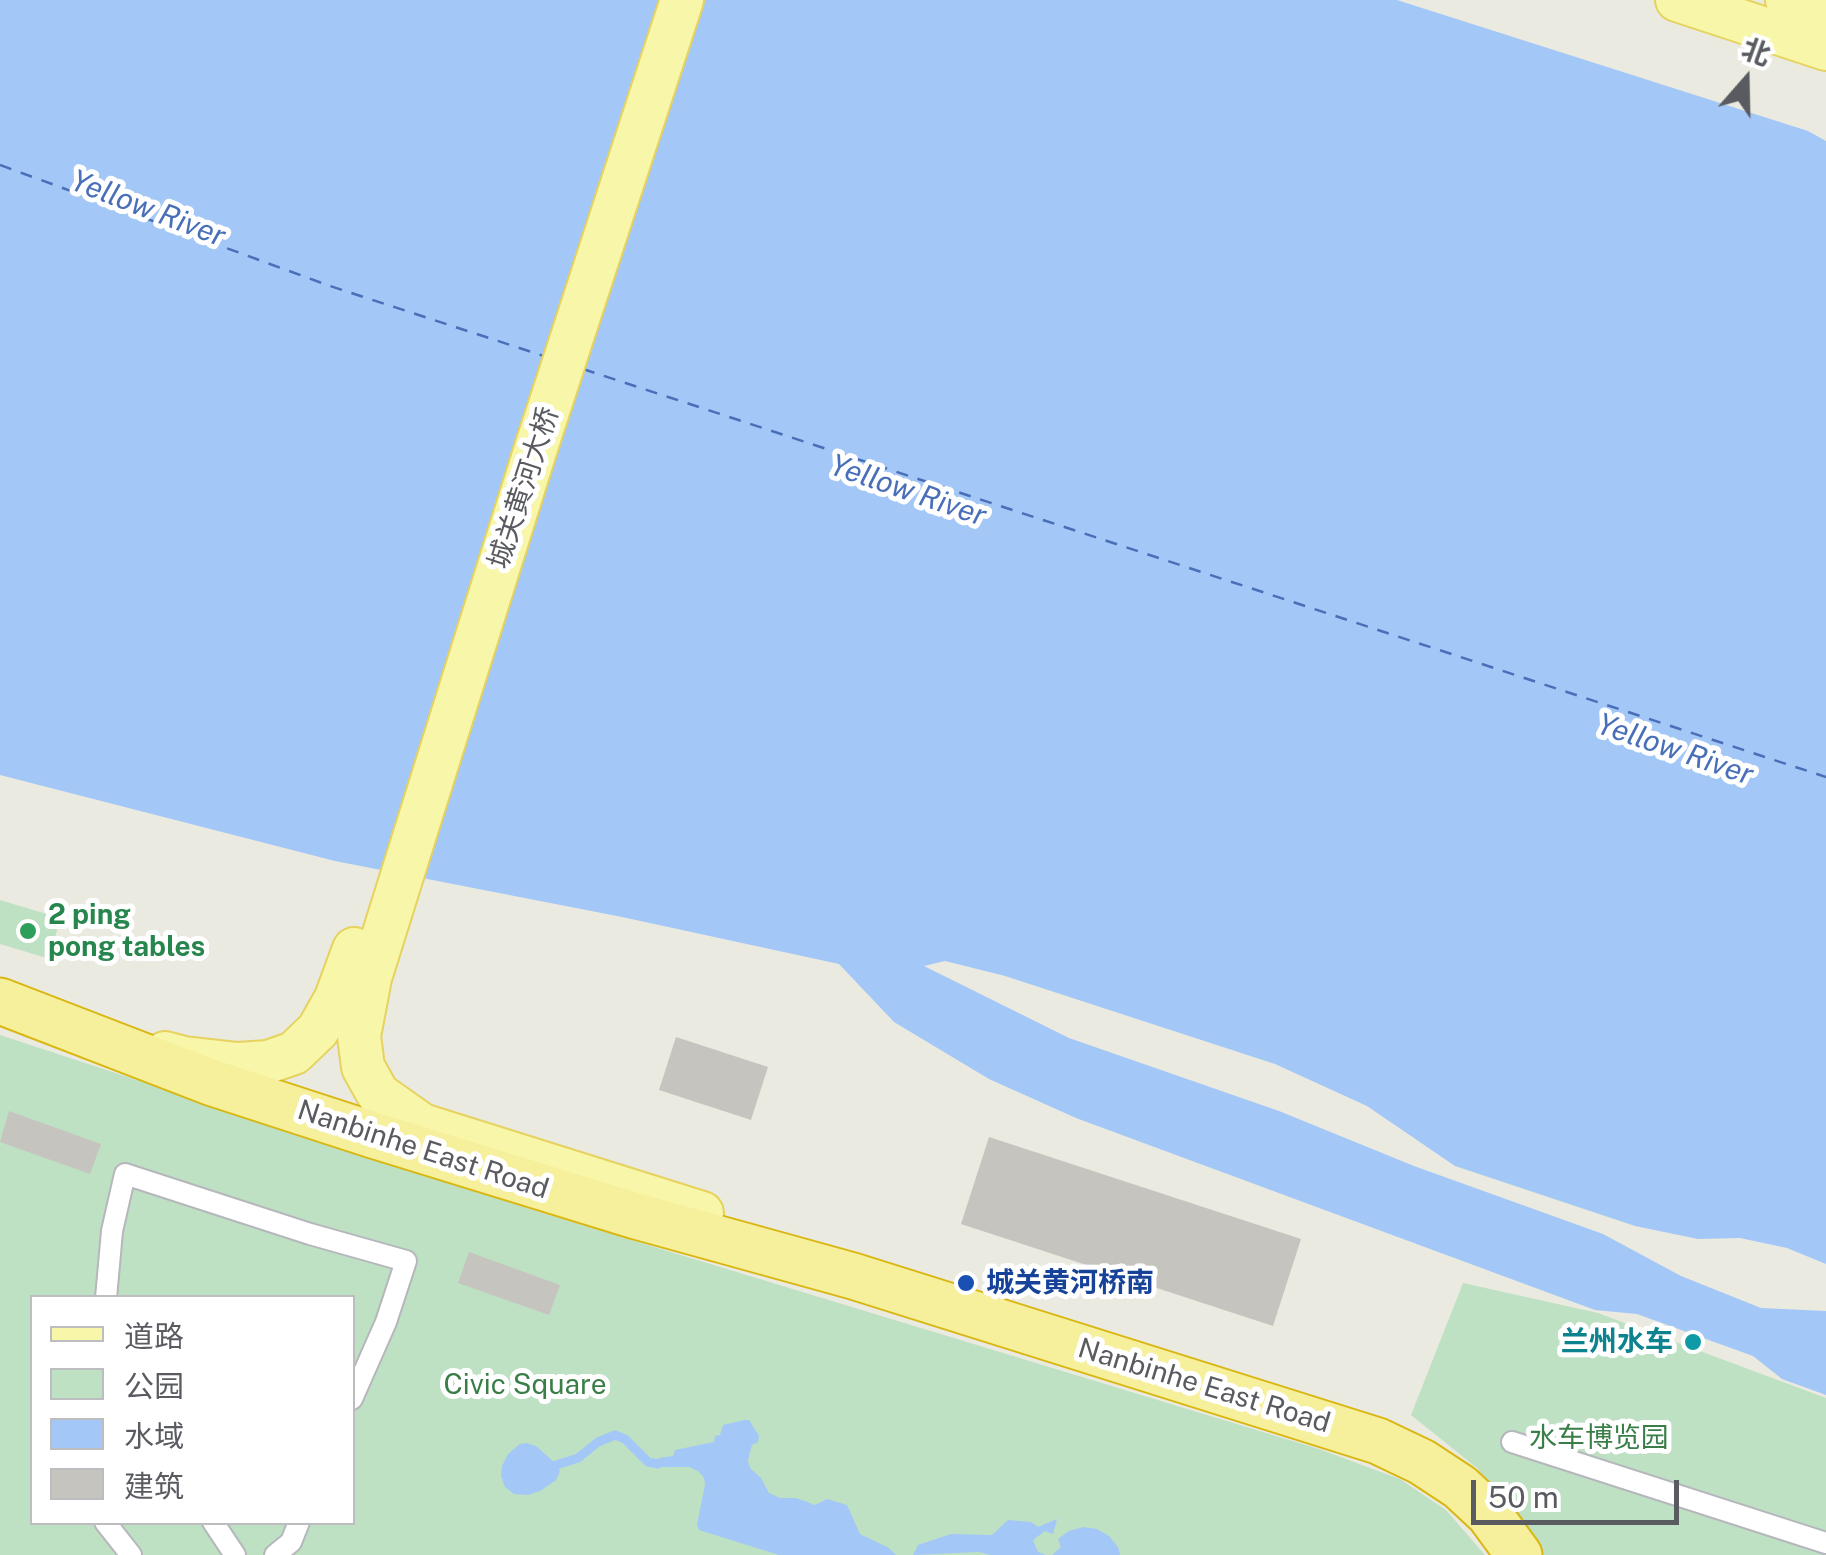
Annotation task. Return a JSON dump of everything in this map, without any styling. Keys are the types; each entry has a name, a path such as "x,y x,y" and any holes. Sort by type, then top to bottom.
{"highway":[{"name":"Nanbinhe East Road","path":"0,1001 210,1082 481,1169 853,1276 1378,1440 1422,1462 1460,1488 1489,1514 1519,1555"}],"main road":[{"name":"城关黄河大桥","path":"359,973 656,0"},
{"name":"城关黄河大桥","path":"359,973 682,0"},
{"path":"1677,0 1826,49"},
{"path":"1786,0 1826,12"},
{"path":"74,1030 184,1058 238,1064 268,1062 294,1053 318,1030 336,998 359,973"},
{"name":"Nanbinhe East Road","path":"359,973 363,1066 378,1094 422,1124 699,1212 853,1276"}],"street":[{"path":"106,1295 112,1230 125,1174 406,1261 386,1322 355,1392"},
{"path":"1512,1442 1826,1543"},
{"path":"108,1525 131,1555"},
{"path":"215,1525 236,1555"},
{"path":"275,1555 291,1542 298,1525"}],"green space":[{"name":"2 ping pong tables","path":"0,900 60,918 50,959 0,944"},
{"name":"Civic Square","path":"0,1035 536,1211 1319,1449 1400,1479 1446,1510 1485,1555 0,1555"},
{"name":"水车博览园","path":"1463,1283 1598,1313 1826,1398 1826,1555 1538,1555 1477,1468 1411,1415"}],"water":[{"name":"Yellow River","path":"0,0 1397,0 1808,131 1826,141 1826,1264 1787,1248 1740,1238 1698,1239 1635,1226 1455,1166 1367,1106 1275,1064 1005,976 945,961 924,966 1069,1038 1279,1111 1414,1166 1603,1234 1681,1276 1761,1308 1826,1311 1826,1395 1782,1379 1753,1356 1637,1314 1595,1310 1076,1118 989,1079 894,1022 839,964 335,861 0,775"},
{"path":"749,1420 759,1436 750,1452 750,1468 769,1493 815,1505 827,1499 847,1505 860,1534 896,1555 779,1555 699,1530 704,1478 689,1467 663,1467 657,1461 673,1456 675,1450 714,1442 723,1425"},
{"path":"526,1443 536,1446 560,1471 556,1480 540,1491 514,1494 505,1487 502,1466 508,1454"},
{"path":"1057,1519 1053,1534 1045,1531 1033,1540 1038,1552 1046,1555 913,1555 918,1545 951,1534 992,1535 1008,1520 1031,1522 1038,1527"},
{"path":"1083,1527 1109,1536 1120,1555 1052,1555 1061,1547 1058,1539"}],"building":[{"path":"676,1037 768,1067 751,1120 659,1090"},
{"path":"9,1111 101,1144 90,1174 0,1142"},
{"path":"989,1137 1301,1239 1273,1326 961,1224"},
{"path":"469,1252 560,1285 549,1315 458,1283"}],"waterway":[{"path":"556,1465 578,1458 598,1442 615,1435 625,1439 648,1462 658,1464"}],"ferry route":[{"path":"0,165 330,286 547,357"},
{"path":"583,369 1826,777"}],"place":[{"name":"2 ping pong tables","path":"28,931"},
{"name":"城关黄河桥南","path":"966,1283"},
{"name":"兰州水车","path":"1693,1342"}]}
